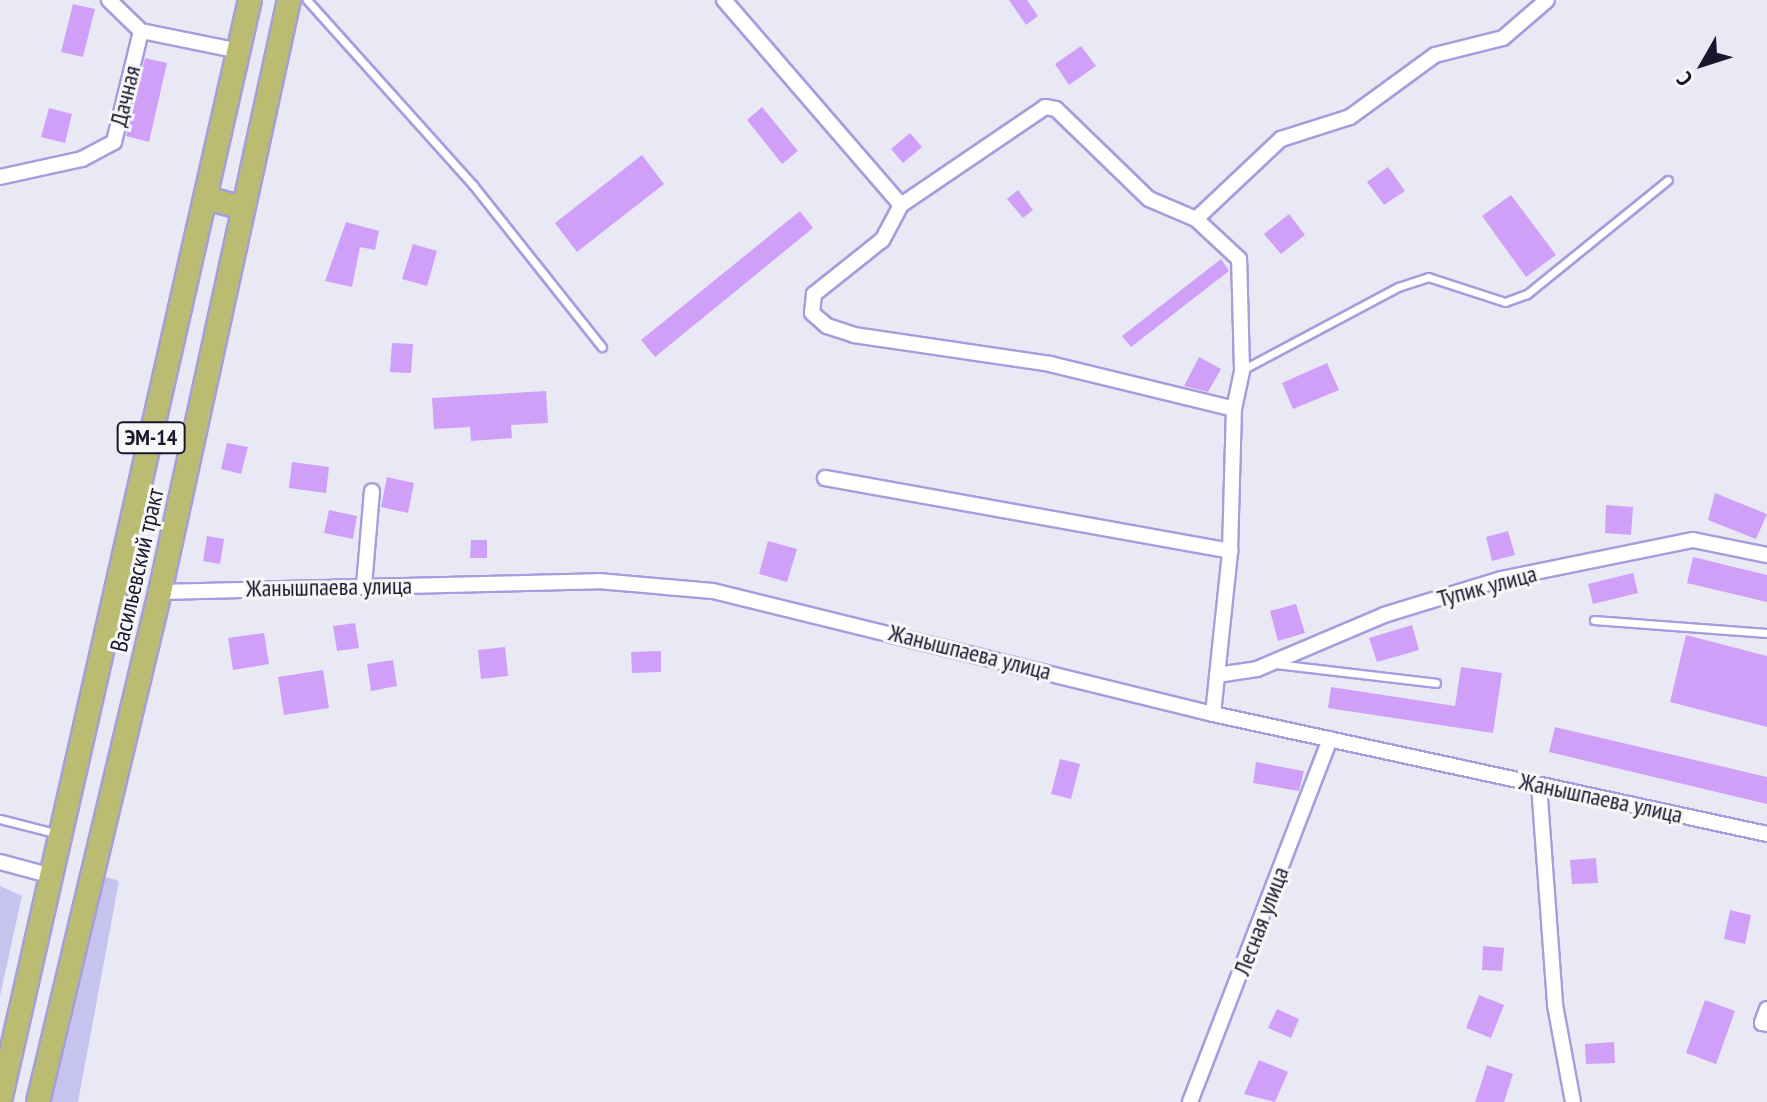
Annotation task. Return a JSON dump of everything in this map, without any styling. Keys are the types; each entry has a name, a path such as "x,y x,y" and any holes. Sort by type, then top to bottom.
{"main road":[{"name":"Васильевский тракт","path":"2,1093 250,0"},
{"name":"Васильевский тракт","path":"39,1098 160,592 289,0"},
{"path":"221,133 258,144"},
{"path":"206,198 244,208"},
{"path":"29,977 65,988"},
{"path":"2,1093 39,1098"}],"street":[{"path":"109,0 141,31 239,51"},
{"path":"724,0 901,205"},
{"path":"1196,219 1281,139 1350,117 1435,55 1503,38 1547,0"},
{"name":"Дачная","path":"0,177 82,159 114,142 141,31"},
{"path":"1213,714 1230,551 1234,409 1242,370 1239,259 1196,219 1149,199 1056,109 1045,107 901,205 882,240 814,294 812,313 827,326 854,335 1050,364 1234,409"},
{"path":"825,478 1230,551"},
{"path":"364,586 372,491"},
{"name":"Тупик улица","path":"1217,675 1271,663 1384,615 1501,579 1693,540 1767,555"},
{"name":"Жанышпаева улица","path":"160,592 598,581 713,591 1213,714 1767,834"},
{"name":"Лесная улица","path":"1190,1102 1330,739"},
{"path":"1539,785 1555,1005 1573,1102"},
{"path":"0,862 52,876"},
{"path":"1767,1009 1762,1023 1767,1024"}],"lane":[{"path":"307,0 473,185 602,347"},
{"path":"1242,370 1398,287 1428,277 1505,302 1527,294 1668,180"},
{"path":"1594,620 1767,633"},
{"path":"1271,663 1436,683"},
{"path":"0,819 61,834"}],"shaded area":[{"path":"103,876 119,881 78,1102 50,1102"},
{"path":"0,886 22,896 0,996"}],"building":[{"path":"1009,0 1027,0 1038,16 1026,25"},
{"path":"73,4 95,9 83,57 61,52"},
{"path":"1081,46 1096,66 1069,85 1055,64"},
{"path":"145,58 167,63 149,142 126,136"},
{"path":"762,107 798,151 782,164 747,120"},
{"path":"49,108 72,114 65,143 41,137"},
{"path":"910,133 922,147 903,163 891,149"},
{"path":"642,155 664,184 577,252 555,223"},
{"path":"1388,167 1405,191 1384,205 1367,182"},
{"path":"1018,190 1033,210 1023,218 1007,199"},
{"path":"1511,195 1556,255 1526,277 1482,216"},
{"path":"800,211 813,228 655,357 641,340"},
{"path":"1289,214 1305,235 1281,254 1264,234"},
{"path":"346,222 379,231 375,250 360,247 352,287 325,281"},
{"path":"413,244 437,251 427,286 402,279"},
{"path":"1221,259 1229,271 1131,347 1122,336"},
{"path":"392,343 413,344 411,373 390,372"},
{"path":"1199,357 1221,369 1208,392 1184,386"},
{"path":"1327,363 1339,390 1293,409 1282,383"},
{"path":"546,391 548,423 511,425 512,438 471,441 470,427 434,429 432,398"},
{"path":"227,443 248,447 241,474 221,469"},
{"path":"292,462 329,467 326,493 289,488"},
{"path":"387,477 414,483 408,513 381,507"},
{"path":"1715,493 1767,514 1756,539 1708,520"},
{"path":"1606,505 1633,507 1631,535 1605,533"},
{"path":"329,510 357,516 353,539 324,533"},
{"path":"1508,531 1515,555 1492,561 1486,537"},
{"path":"207,536 224,539 220,564 203,561"},
{"path":"471,540 487,540 487,558 470,558"},
{"path":"768,541 797,549 787,582 759,574"},
{"path":"1693,557 1767,575 1767,602 1687,583"},
{"path":"1633,573 1638,593 1593,604 1588,584"},
{"path":"1296,604 1305,633 1278,641 1270,611"},
{"path":"355,623 359,648 337,651 333,626"},
{"path":"1412,625 1419,650 1377,662 1369,638"},
{"path":"264,633 269,664 233,670 228,638"},
{"path":"1686,635 1767,656 1767,727 1670,702"},
{"path":"505,647 508,676 481,679 478,650"},
{"path":"661,651 661,672 632,673 631,652"},
{"path":"393,660 397,686 371,691 367,664"},
{"path":"1461,667 1502,673 1493,733 1328,708 1331,687 1455,706"},
{"path":"323,670 329,708 284,715 278,677"},
{"path":"1555,727 1767,777 1767,804 1549,752"},
{"path":"1060,759 1080,764 1071,799 1051,794"},
{"path":"1256,762 1304,771 1299,791 1253,783"},
{"path":"1596,858 1598,883 1572,884 1570,860"},
{"path":"1730,910 1751,915 1745,944 1724,939"},
{"path":"1483,946 1504,948 1502,971 1482,970"},
{"path":"1479,995 1504,1005 1491,1038 1466,1028"},
{"path":"1705,1000 1735,1011 1716,1064 1686,1053"},
{"path":"1277,1009 1299,1019 1291,1038 1268,1028"},
{"path":"1614,1042 1615,1063 1586,1064 1585,1044"},
{"path":"1259,1060 1288,1072 1275,1102 1244,1094"},
{"path":"1487,1065 1513,1074 1504,1102 1475,1102"}]}
